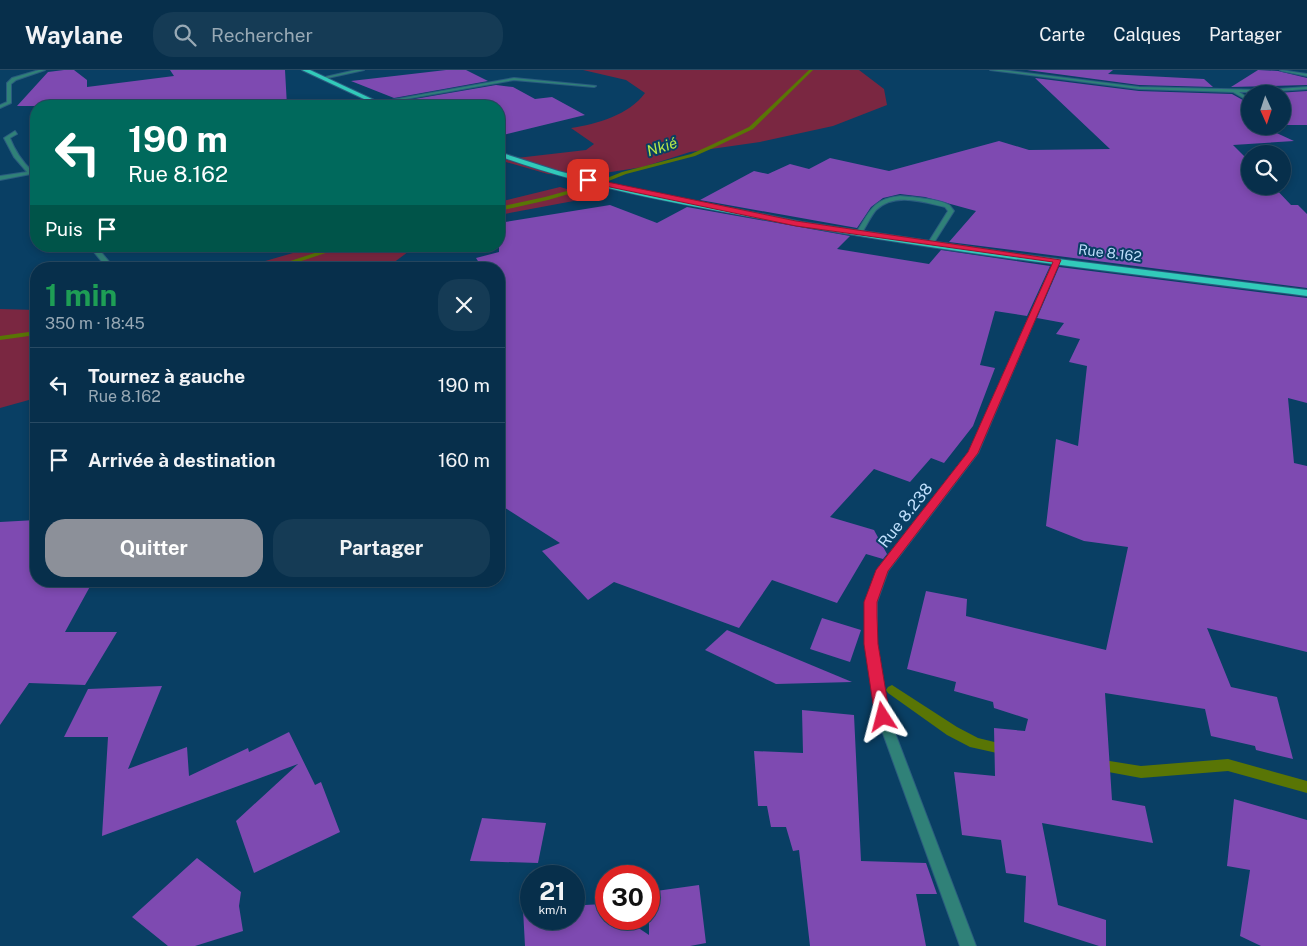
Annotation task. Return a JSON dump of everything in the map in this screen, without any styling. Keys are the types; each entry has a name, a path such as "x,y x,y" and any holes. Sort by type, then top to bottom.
{"highway":[{"path":"305,70 368,100"},
{"name":"Rue 8.162","path":"505,156 536,168 667,198 859,233 1307,293"}],"street":[{"path":"0,106 9,103 9,84 14,80 43,70"},
{"path":"323,78 362,70"},
{"path":"992,70 1140,88 1235,91 1282,91 1307,88"},
{"path":"1282,70 1307,75"},
{"path":"404,100 514,79 594,86"},
{"path":"1235,91 1241,95"},
{"path":"15,133 7,138 10,148 17,161 30,169"},
{"path":"0,178 30,173"},
{"path":"859,233 869,214 882,201 892,198 947,206 951,210 931,243"},
{"path":"97,252 106,262"},
{"name":"Rue 8.238","path":"968,946 883,717 871,644 871,602 882,570 973,453 1057,260"}],"shaded area":[{"path":"583,70 859,70 884,89 887,105 833,126 760,142 690,152 643,167 579,177 548,174 505,162 505,159 586,150 594,144 571,128 612,117 638,101 645,93 626,80"},
{"path":"560,187 595,197 505,214 505,201"},
{"path":"296,252 408,252 394,262 262,262"},
{"path":"0,309 30,310 30,400 0,408"}],"building":[{"path":"74,70 87,80 87,87 174,76 170,70 285,70 287,100 30,100 30,106 17,106 48,72"},
{"path":"446,70 466,70 488,81 394,98 351,81"},
{"path":"1027,70 1113,70 1108,74 1204,79 1213,87 1139,85"},
{"path":"1258,70 1278,71 1307,78 1307,85 1241,85 1241,87 1231,87"},
{"path":"1035,78 1139,91 1232,94 1241,99 1241,135 1281,135 1294,141 1233,145 1241,153 1241,195 1282,195 1291,205 1298,205 1307,214 1307,288 949,242 976,211 925,197 900,194 883,198 871,207 857,228 700,200 754,171 768,174 790,164 809,169 830,158 889,171 999,141 1029,150 1110,149"},
{"path":"496,85 513,87 535,99 552,97 585,115 505,135 505,100 409,100"},
{"path":"1307,91 1307,125 1291,125 1291,92"},
{"path":"610,205 657,223 687,207 850,236 837,249 929,264 941,250 1050,266 1027,316 995,311 980,365 995,368 973,426 944,463 931,458 910,482 874,469 830,517 874,530 887,554 883,559 866,554 837,603 772,580 739,628 614,582 588,600 542,551 560,543 505,508 505,262 479,262 476,258 505,252 505,222"},
{"path":"1059,267 1307,298 1307,403 1288,398 1294,463 1307,466 1307,652 1207,628 1231,687 1277,697 1293,759 1256,750 1255,746 1211,736 1205,709 1105,693 1112,800 1145,806 1153,843 1042,823 1058,905 1106,920 1106,946 1099,946 1024,922 1026,876 1006,873 1001,840 962,835 954,772 995,776 994,728 1025,731 1028,719 994,708 993,702 954,691 956,682 907,669 926,591 967,599 966,616 1106,650 1128,547 1084,541 1046,526 1056,439 1078,446 1087,366 1069,362 1080,339 1056,334 1064,323 1037,318"},
{"path":"30,520 30,587 90,587 65,632 117,632 85,685 29,683 0,725 0,522"},
{"path":"822,618 861,630 850,662 810,649"},
{"path":"727,630 852,682 776,684 705,650"},
{"path":"162,686 128,769 187,747 189,776 248,748 249,752 289,732 315,785 321,782 340,832 254,873 236,821 298,764 102,836 108,737 64,737 88,689"},
{"path":"802,710 854,715 861,861 926,863 937,894 916,894 926,946 810,946 799,850 793,851 786,827 771,827 767,806 758,806 754,751 803,753"},
{"path":"1234,799 1307,820 1307,946 1261,946 1240,936 1250,870 1227,866"},
{"path":"482,818 546,823 538,863 470,861"},
{"path":"197,858 241,892 239,906 243,931 195,946 168,946 132,917"},
{"path":"699,885 706,943 690,946 525,946 524,930 585,930 585,905 595,904 595,930 642,930 649,935 649,930 660,930 660,890"}],"waterway":[{"name":"Nkié","path":"505,208 546,199 594,185 624,173 693,155 711,147 751,128 811,70"},
{"name":"Nkié","path":"292,262 324,252"},
{"name":"Nkié","path":"0,338 30,334"},
{"path":"892,690 952,731 975,743 1006,750"},
{"path":"1097,765 1141,772 1228,765 1307,787"}],"route":[{"path":"588,180 796,224 1057,260 1028,332 973,453 882,570 871,602 871,644 883,717"}]}
